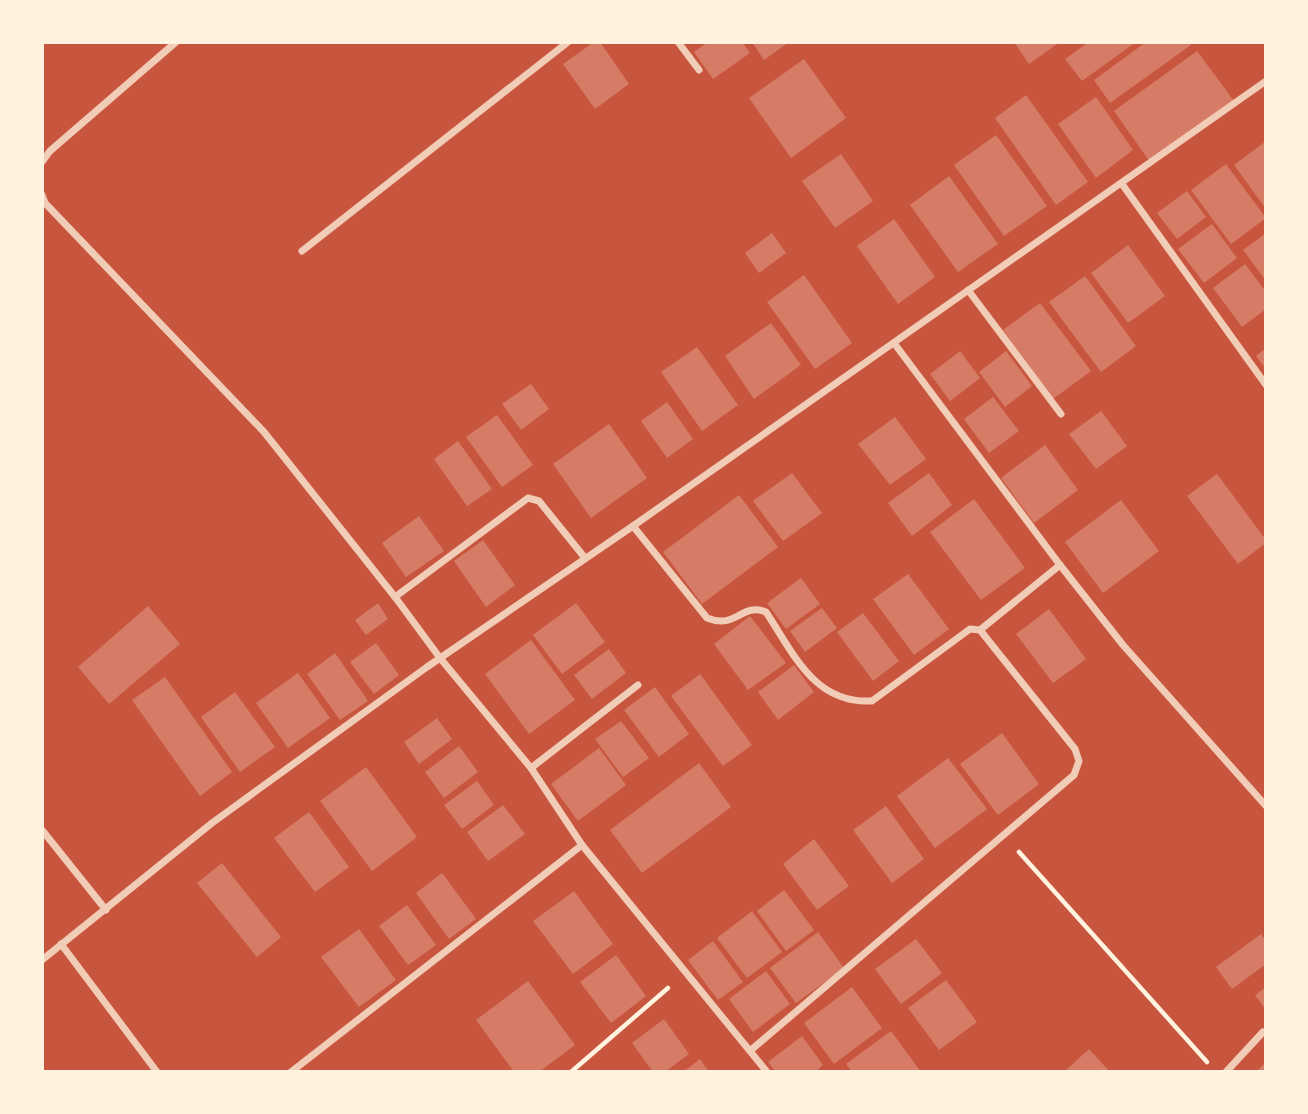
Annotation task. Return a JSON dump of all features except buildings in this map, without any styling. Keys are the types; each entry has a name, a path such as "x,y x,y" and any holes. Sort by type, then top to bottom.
{"street":[{"path":"42,162 50,150 176,42"},
{"path":"302,251 568,42"},
{"path":"678,42 699,70"},
{"path":"42,960 212,823 440,658 633,526 1266,81"},
{"path":"1122,184 1266,385"},
{"path":"42,195 45,203 264,432 440,658 531,768 582,845 767,1072"},
{"path":"968,290 1061,414"},
{"path":"894,343 1123,645 1266,806"},
{"path":"395,597 528,498 539,501 585,558"},
{"path":"633,526 707,618 728,622 751,609 757,608 766,612 817,684 841,699 857,702 872,701 970,629 980,630 1060,565"},
{"path":"751,1050 1074,775 1079,761 1075,749 980,630"},
{"path":"531,768 638,685"},
{"path":"42,830 106,910"},
{"path":"291,1072 582,845"},
{"path":"61,944 157,1072"},
{"path":"1226,1072 1264,1032"}],"path":[{"path":"1004,835 1216,1072"},
{"path":"571,1072 686,973"}]}
